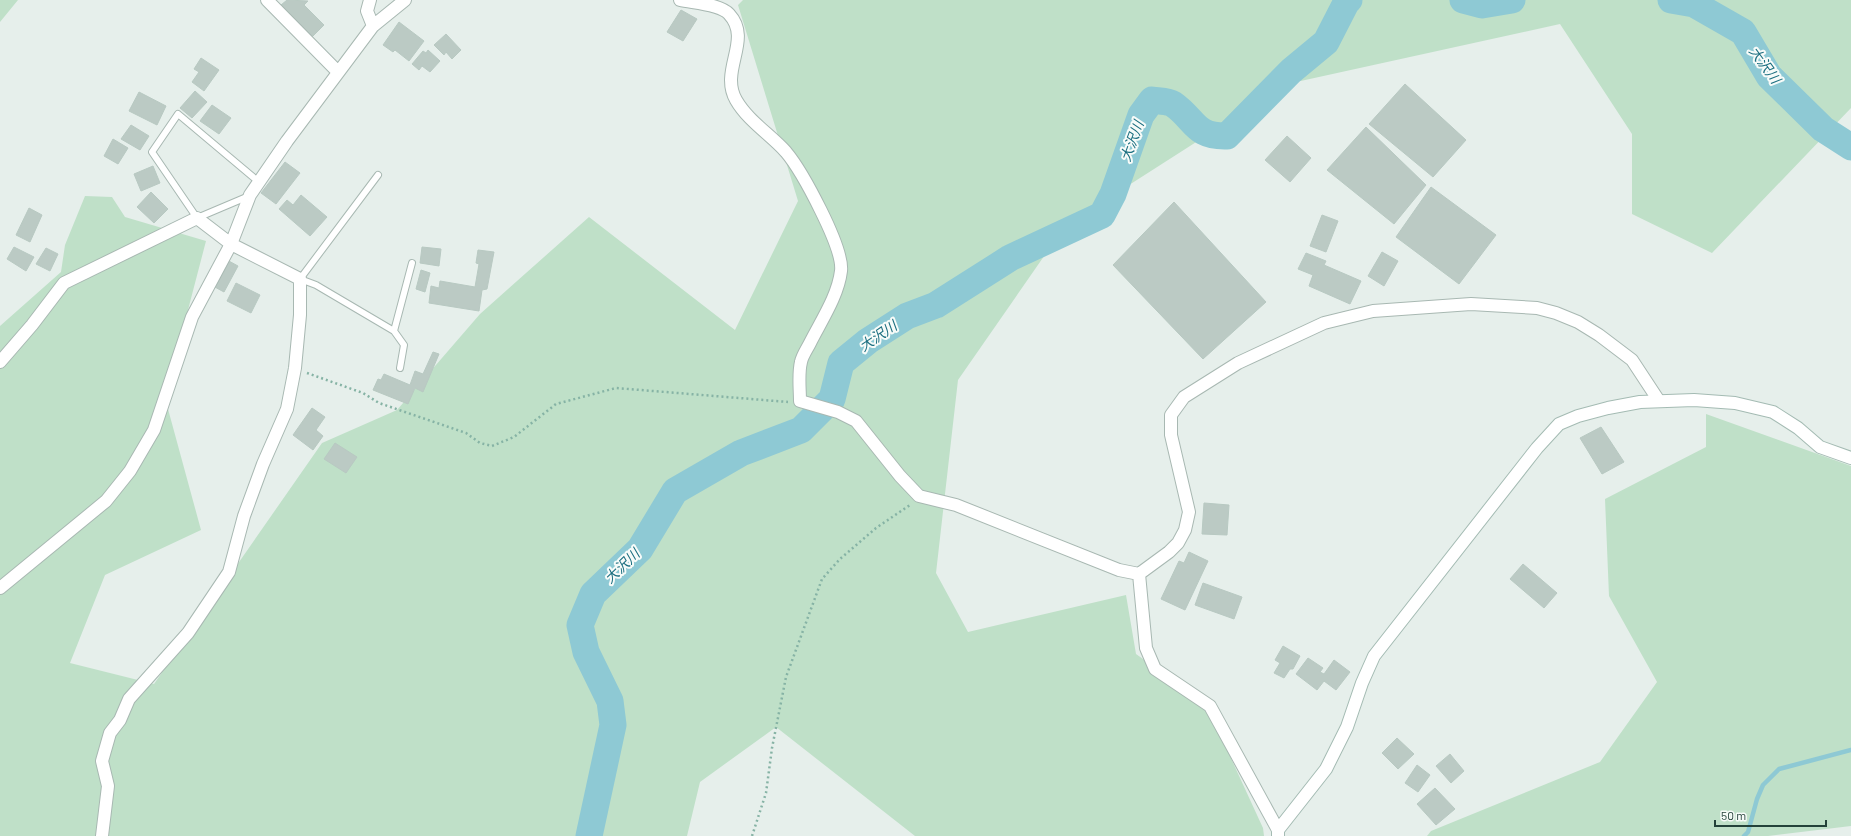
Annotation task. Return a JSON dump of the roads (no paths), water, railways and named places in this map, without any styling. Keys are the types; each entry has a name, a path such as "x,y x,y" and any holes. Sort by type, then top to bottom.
{"street":[{"path":"267,0 338,72"},
{"path":"370,0 367,11 373,26"},
{"path":"0,588 106,501 130,471 154,430 192,317 231,244 250,195 287,141 373,26 405,0"},
{"path":"680,0 707,4 728,12 738,26 738,42 732,69 732,88 736,100 747,114 786,152 804,176 838,247 842,270 834,295 800,362 800,401 838,412 856,421 900,476 919,496 956,505 1119,570 1139,574 1169,552 1178,543 1185,530 1189,512 1171,435 1171,415 1184,397 1238,362 1324,323 1381,310 1471,304 1537,308 1556,312 1578,322 1599,335 1632,360 1659,401"},
{"path":"0,362 32,325 64,283 197,218 231,244 300,279 300,315 295,368 287,408 263,464 244,516 229,572 188,633 129,699 120,720 110,734 102,761 108,786 102,836"},
{"path":"1139,574 1146,648 1155,669 1210,706 1278,833 1326,769 1347,728 1362,683 1374,656 1537,448 1559,424 1578,416 1640,402 1694,400 1735,403 1773,412 1798,428 1820,447 1851,458"}],"lane":[{"path":"250,195 197,218 152,152 178,114 259,182"},
{"path":"378,175 300,279 316,284 394,331 404,345 400,368"},
{"path":"394,331 412,263"}],"waterway":[{"name":"大沢川","path":"589,836 613,725 610,701 586,652 580,625 593,594 640,549 675,491 741,453 801,430 832,399 841,363 868,341 907,316 936,305 1010,258 1102,215 1113,194 1141,115 1152,100 1173,104 1181,110 1201,131 1216,136 1227,136 1291,71 1326,42 1349,0"},
{"name":"大沢川","path":"1463,0 1482,5 1512,0"},
{"name":"大沢川","path":"1671,0 1694,4 1743,32 1769,76 1823,129 1851,147"},
{"path":"1744,836 1748,832 1757,799 1763,785 1779,769 1851,750"}]}
